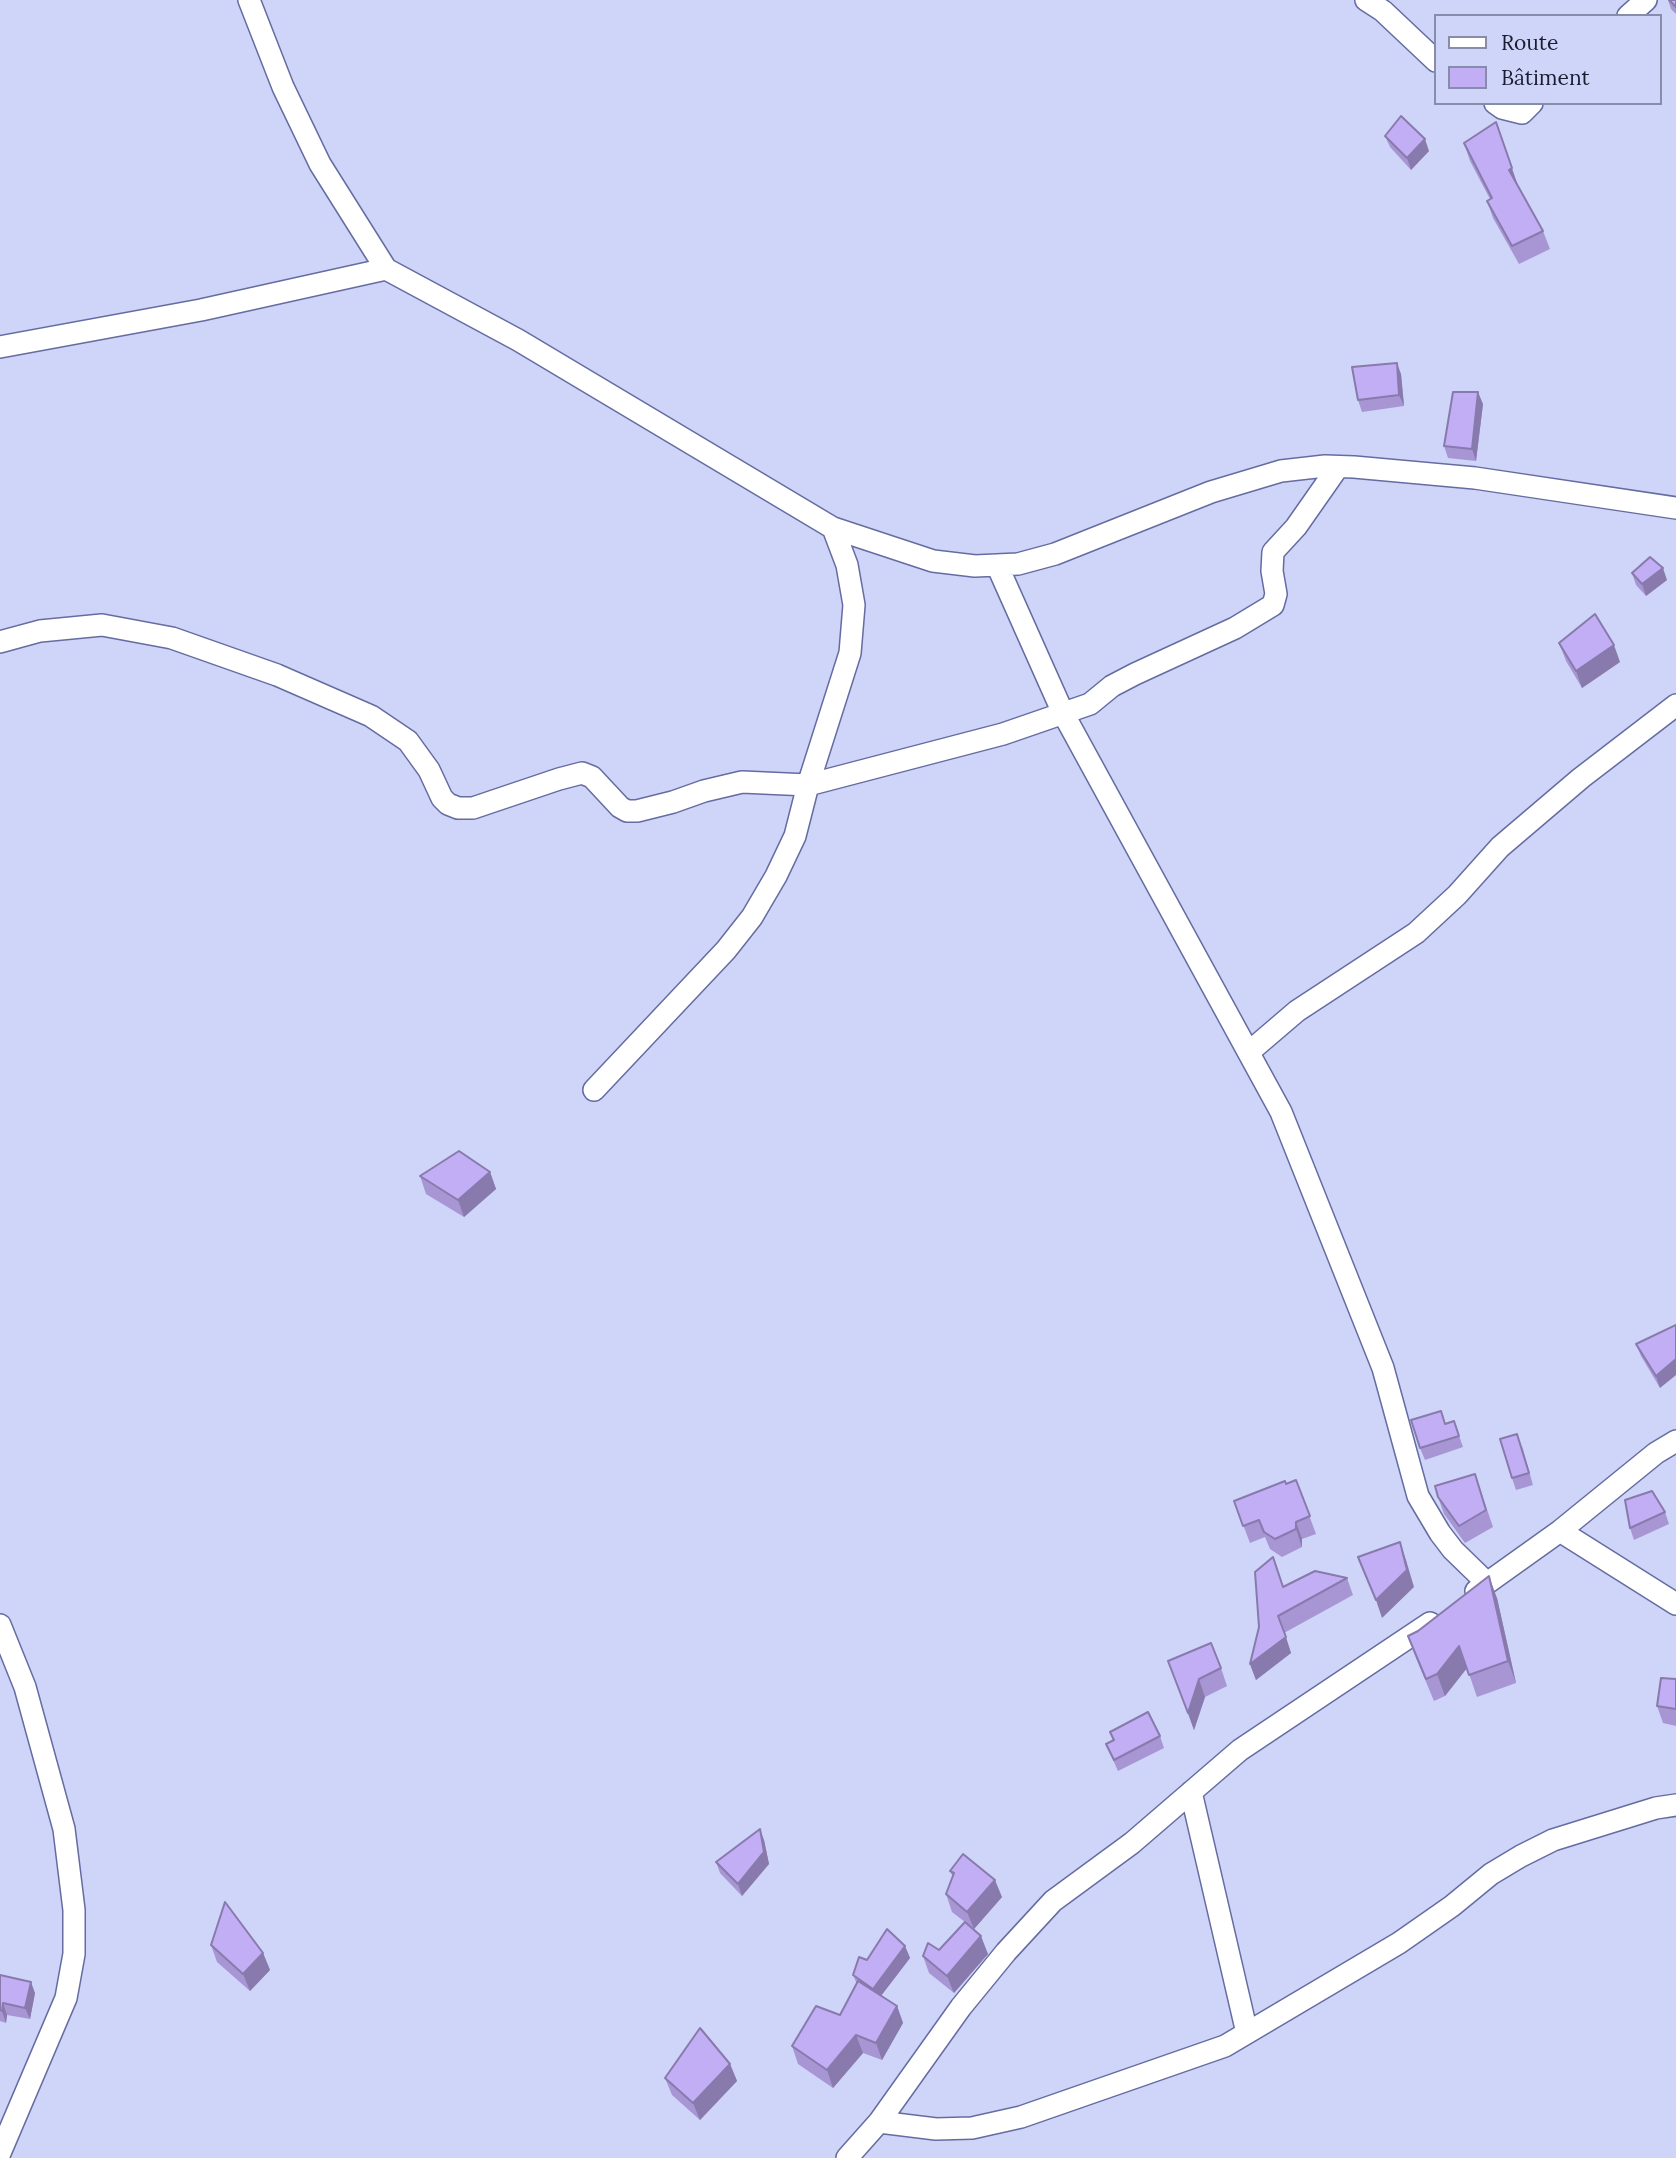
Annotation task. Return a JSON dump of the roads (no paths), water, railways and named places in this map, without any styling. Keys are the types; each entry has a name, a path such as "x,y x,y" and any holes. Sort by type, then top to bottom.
{"street":[{"path":"249,0 283,87 320,164 386,269 519,340 833,528 933,561 975,566 1018,564 1055,554 1211,492 1281,471 1338,467 1475,478 1676,508"},
{"path":"1366,0 1383,11 1434,59"},
{"path":"1630,14 1646,0"},
{"path":"1498,105 1522,113 1530,105"},
{"path":"0,347 201,310 386,269"},
{"path":"0,642 40,631 102,625 172,638 277,675 371,716 408,741 429,770 442,798 458,808 473,808 582,773 592,777 620,807 627,811 637,811 742,782 808,785 1003,734 1090,704 1112,686 1235,628 1273,605 1276,594 1272,571 1273,552 1296,527 1338,467"},
{"path":"594,1090 726,950 752,917 776,876 795,835 849,653 854,605 848,565 833,528"},
{"path":"997,565 1063,713 1281,1112 1383,1368 1418,1496 1453,1550 1487,1583"},
{"path":"1249,1052 1297,1011 1416,933 1457,895 1500,847 1581,778 1676,705"},
{"path":"847,2158 879,2122 961,2007 1053,1901 1132,1843 1240,1750 1452,1608 1560,1531 1656,1453 1676,1441"},
{"path":"1560,1531 1676,1604"},
{"path":"0,1625 25,1687 64,1829 74,1910 74,1954 66,1998 0,2153"},
{"path":"1191,1792 1247,2033"},
{"path":"879,2122 936,2129 972,2128 1021,2117 1195,2058 1224,2046 1399,1943 1452,1906 1491,1874 1521,1856 1553,1840 1656,1808 1676,1805"}]}
